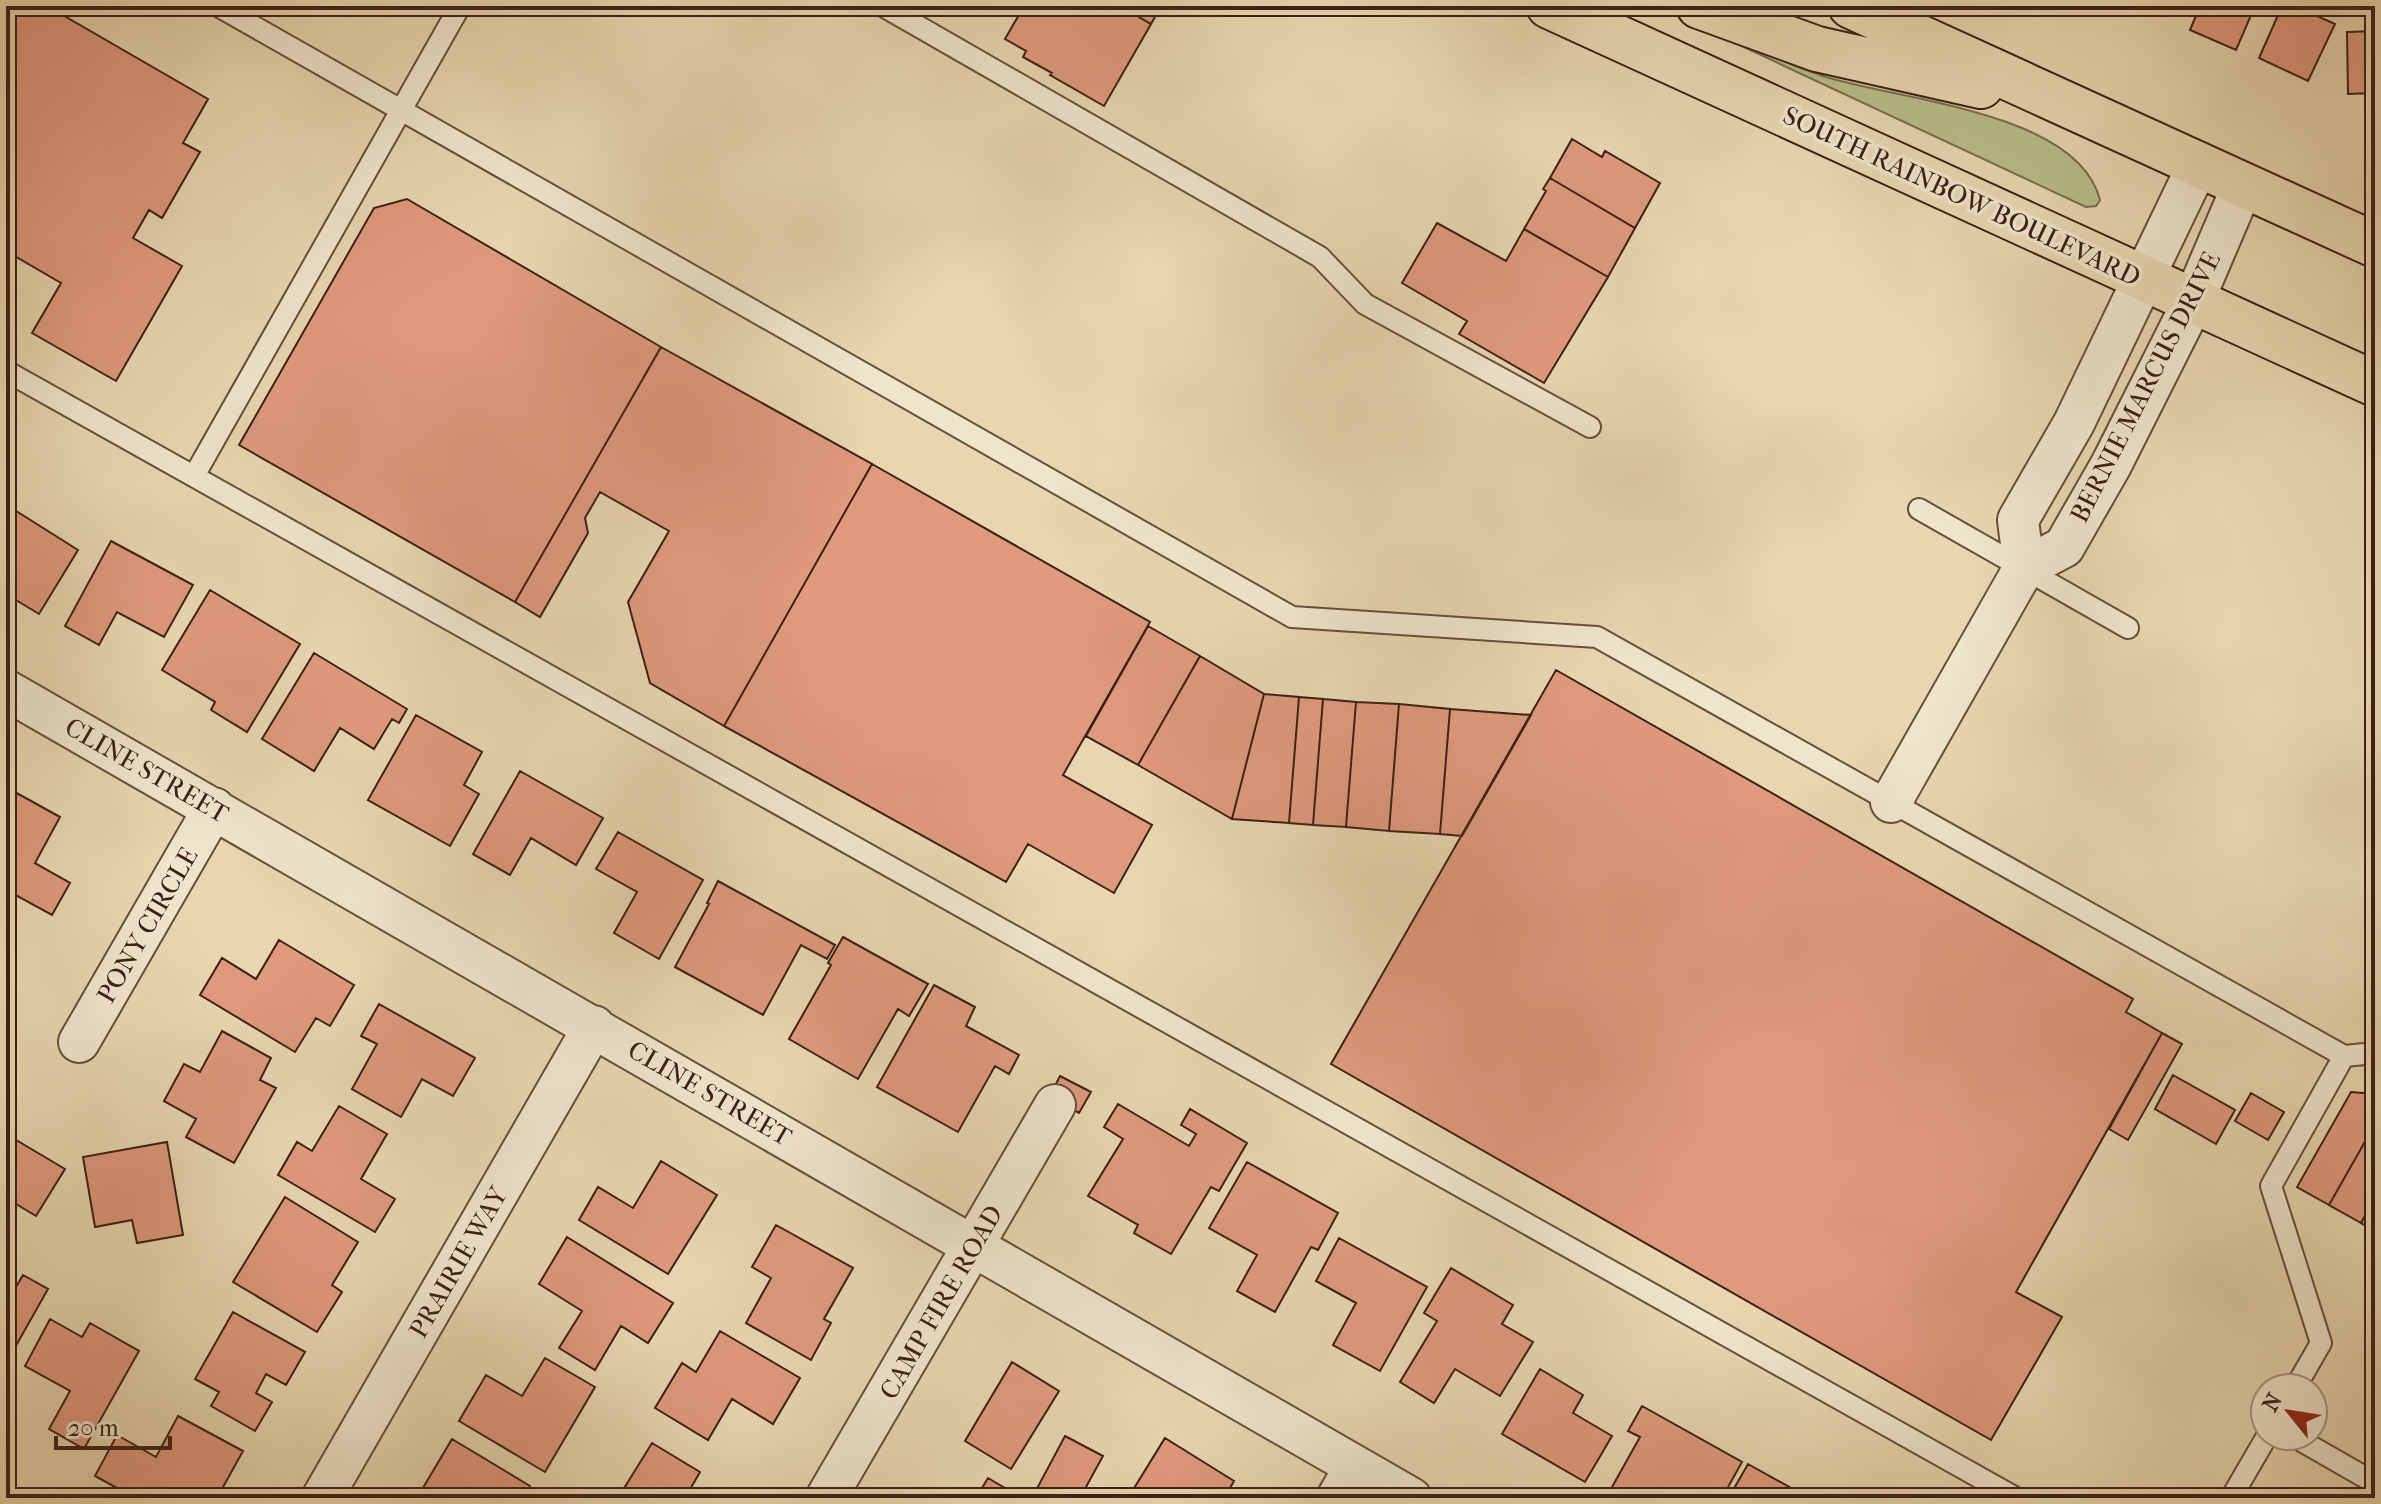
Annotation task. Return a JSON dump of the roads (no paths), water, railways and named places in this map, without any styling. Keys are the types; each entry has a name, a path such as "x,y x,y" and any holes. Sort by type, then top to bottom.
{"main road":[{"name":"SOUTH RAINBOW BOULEVARD","path":"1549,6 2375,384"},
{"path":"1699,6 1817,49 2064,104"},
{"path":"1851,6 2375,245"}],"street":[{"name":"BERNIE MARCUS DRIVE","path":"2198,165 2074,423 2018,520 2024,568 2064,547 2111,465 2193,302 2243,185"},
{"path":"1891,802 2024,568"},
{"name":"CLINE STREET","path":"6,690 974,1245 1346,1482 1411,1498"},
{"name":"PONY CIRCLE","path":"79,1042 214,808"},
{"name":"PRAIRIE WAY","path":"322,1498 594,1026"},
{"name":"CAMP FIRE ROAD","path":"826,1498 1055,1105"}],"lane":[{"path":"218,6 1292,617 1597,637 2344,1056 2375,1053"},
{"path":"194,476 460,6"},
{"path":"883,6 1320,257 1365,304 1590,427"},
{"path":"6,371 2016,1498"},
{"path":"1919,509 2128,628"},
{"path":"2304,1372 2321,1343 2271,1186 2344,1056"},
{"path":"2231,1498 2258,1452"},
{"path":"2321,1452 2375,1483"}]}
